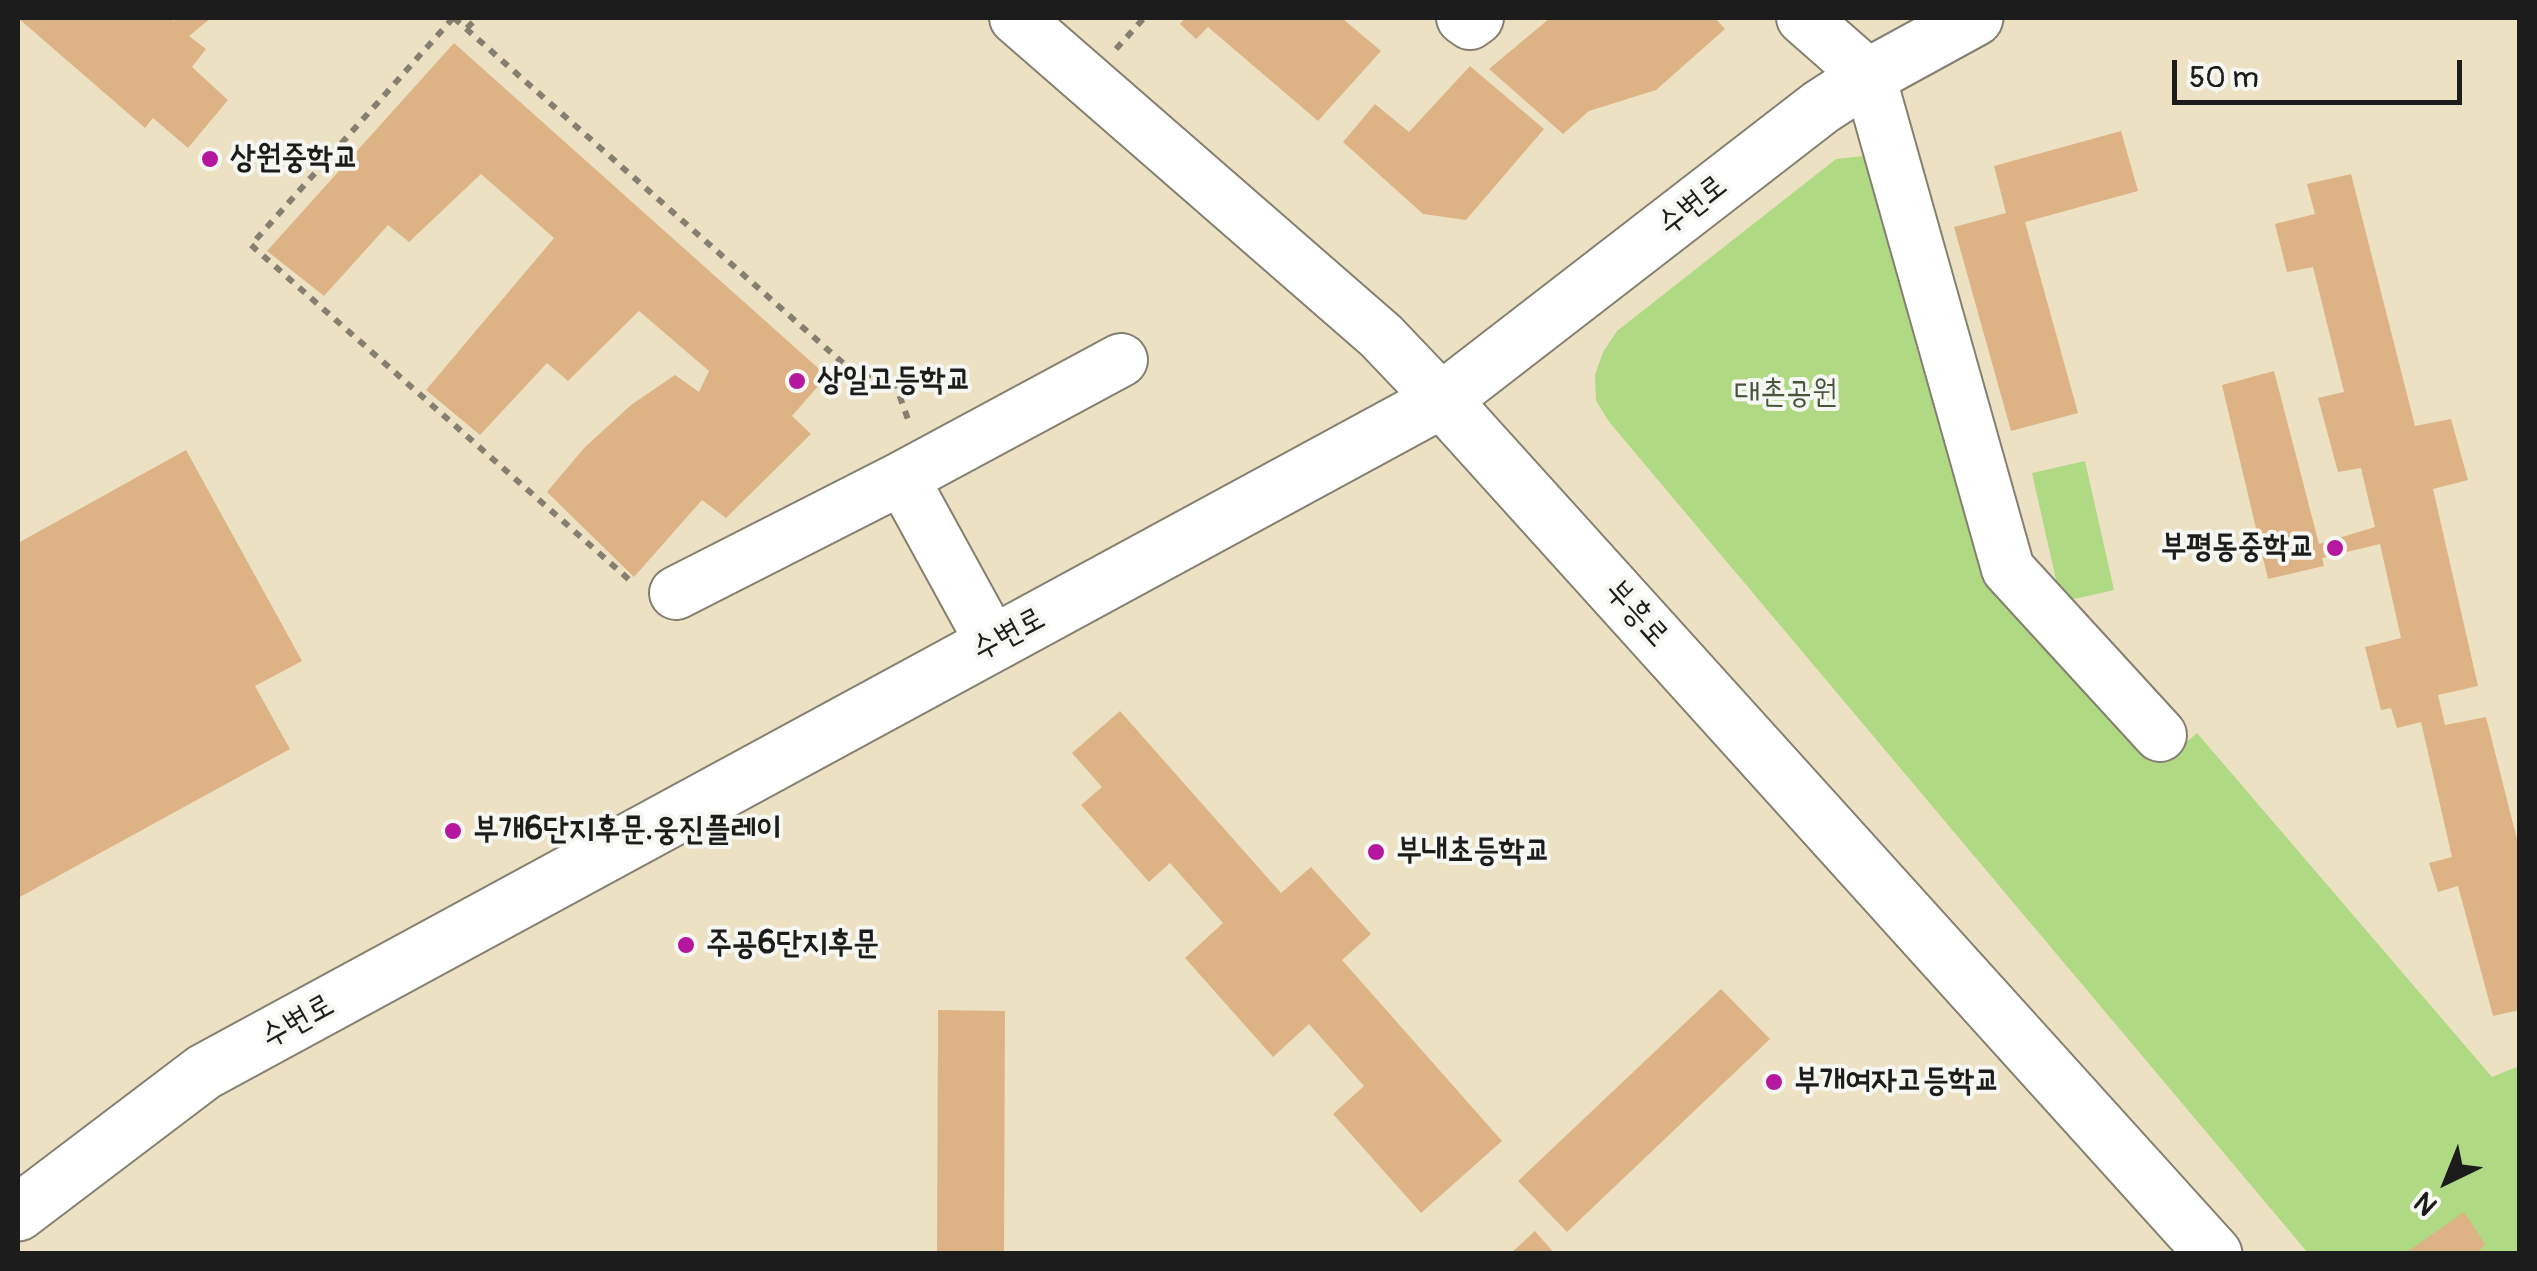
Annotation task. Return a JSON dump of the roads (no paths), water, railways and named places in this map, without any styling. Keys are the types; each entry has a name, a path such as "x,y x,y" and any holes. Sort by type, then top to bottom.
{"main road":[{"name":"수변로","path":"18,1213 204,1072 1442,400 1820,107 1975,18"},
{"name":"부흥로","path":"1442,400 2214,1254"}],"street":[{"name":"부흥로","path":"1016,18 1381,336 1442,400"},
{"path":"1804,18 1869,76 2008,569 2160,735"},
{"path":"676,593 1121,360"},
{"path":"913,472 993,644"}],"place":[{"name":"상원중학교","path":"210,159"},
{"name":"상일고등학교","path":"797,381"},
{"name":"부평동중학교","path":"2335,548"},
{"name":"부개6단지후문.웅진플레이","path":"453,831"},
{"name":"부내초등학교","path":"1376,852"},
{"name":"주공6단지후문","path":"686,945"},
{"name":"부개여자고등학교","path":"1774,1082"}],"park label":[{"name":"대촌공원","path":"1786,394"}]}
